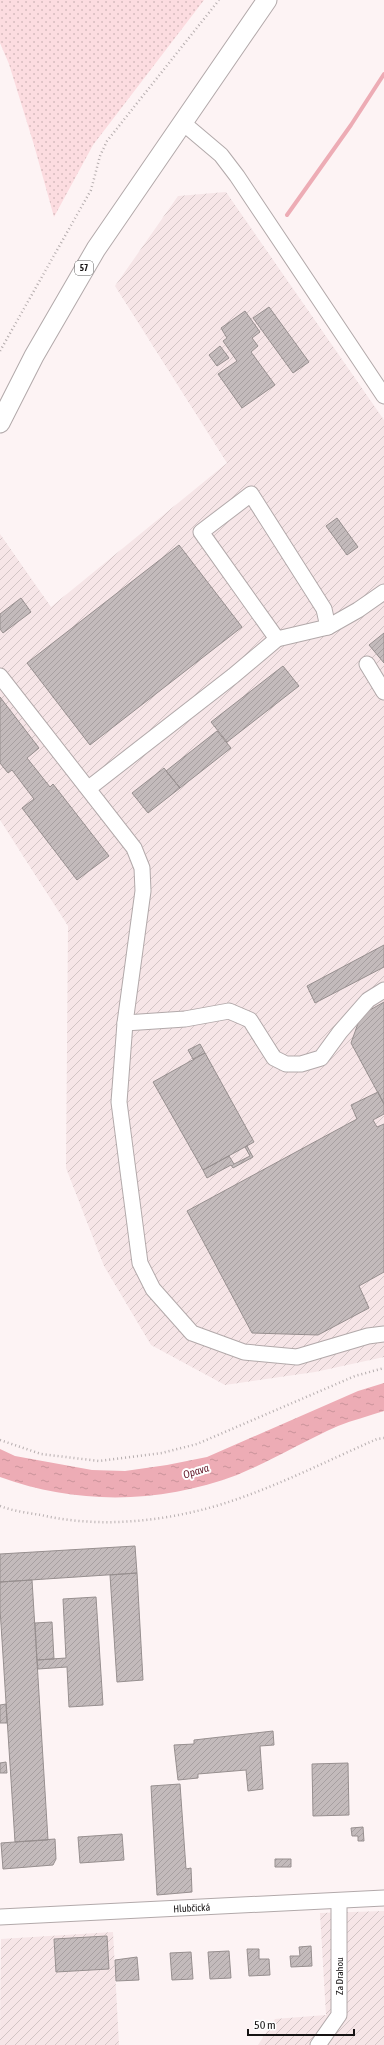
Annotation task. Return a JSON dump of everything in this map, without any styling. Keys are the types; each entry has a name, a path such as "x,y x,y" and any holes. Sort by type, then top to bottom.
{"main road":[{"name":"57","path":"0,423 34,356 84,268 182,122 267,0"}],"street":[{"path":"182,122 221,155 237,176 384,396"},
{"path":"277,639 201,532 251,494 324,609 328,627"},
{"path":"89,788 233,676 277,639 328,627 358,610 384,592"},
{"path":"367,664 384,692"},
{"path":"0,676 89,788 134,848 142,868 143,891 125,1023 119,1102 140,1263 153,1289 192,1333 244,1352 297,1357 368,1336 384,1334"},
{"path":"125,1023 184,1019 229,1011 250,1020 274,1058 286,1064 301,1064 321,1058 340,1032 368,1000 384,990"},
{"name":"Hlubčická","path":"0,1917 384,1898"},
{"name":"Za Drahou","path":"318,2045 340,2015 339,1901"}],"path":[{"path":"0,351 91,190 100,156 107,141 219,0"},
{"path":"0,1440 41,1454 99,1461 162,1453 196,1444 355,1376 384,1368"},
{"path":"0,1506 59,1519 93,1522 135,1521 201,1510 255,1492 377,1439 384,1438"}],"shaded area":[{"path":"0,0 204,0 93,145 54,217 9,64 0,43"},
{"path":"226,192 384,420 384,1357 315,1372 225,1385 151,1345 104,1266 66,1168 68,926 0,820 0,534 51,607 227,463 115,286 178,196"},
{"path":"384,1911 384,2045 258,2045 275,2019 326,2015 320,1913"},
{"path":"113,1932 119,2045 0,2045 1,1939"}],"water":[{"name":"Opava","path":"384,1383 384,1411 338,1426 237,1475 208,1485 148,1496 89,1496 59,1493 0,1477 0,1449 15,1456 92,1470 125,1471 207,1457 358,1391"}],"building":[{"path":"269,307 309,362 293,373 253,318"},
{"path":"245,311 260,332 252,338 258,346 251,352 275,385 242,408 218,374 237,361 223,341 227,338 221,328"},
{"path":"220,346 229,358 217,366 209,355"},
{"path":"337,518 358,547 347,555 326,526"},
{"path":"179,545 242,627 90,745 27,663"},
{"path":"21,598 31,612 3,633 0,629 0,614"},
{"path":"384,633 384,663 369,645"},
{"path":"283,666 299,686 227,742 211,722"},
{"path":"0,697 39,748 27,758 50,787 53,784 109,856 77,880 22,808 34,799 12,770 8,773 0,763"},
{"path":"217,731 231,748 180,788 166,771"},
{"path":"164,768 180,788 148,813 132,793"},
{"path":"384,945 384,967 315,1003 307,986"},
{"path":"384,1002 384,1104 351,1043 361,1015"},
{"path":"200,1044 205,1053 193,1059 188,1050"},
{"path":"205,1053 254,1142 203,1170 153,1082"},
{"path":"378,1092 384,1104 384,1114 373,1120 377,1127 384,1124 384,1272 359,1286 369,1308 318,1335 252,1333 187,1211 357,1119 351,1105"},
{"path":"247,1146 253,1157 233,1168 231,1165 207,1178 203,1170 229,1156 234,1164 250,1156 245,1147"},
{"path":"135,1546 137,1573 0,1582 0,1554"},
{"path":"137,1573 143,1680 117,1682 110,1575"},
{"path":"32,1580 48,1840 15,1842 0,1609 0,1582"},
{"path":"96,1597 103,1705 69,1707 67,1667 38,1669 37,1660 66,1658 63,1599"},
{"path":"52,1622 54,1659 37,1660 35,1623"},
{"path":"6,1704 7,1723 0,1723 0,1705"},
{"path":"273,1731 274,1745 260,1746 263,1789 248,1791 246,1770 198,1774 198,1778 178,1780 174,1745 194,1744 194,1740"},
{"path":"6,1762 7,1773 0,1773 0,1763"},
{"path":"348,1763 349,1815 313,1816 312,1764"},
{"path":"180,1784 186,1869 191,1868 192,1892 157,1895 151,1786"},
{"path":"363,1827 364,1841 358,1841 358,1836 352,1836 351,1828"},
{"path":"122,1834 124,1860 80,1863 78,1837"},
{"path":"55,1839 56,1859 53,1865 3,1869 1,1843"},
{"path":"275,1859 291,1859 291,1867 275,1867"},
{"path":"107,1936 109,1969 56,1972 54,1939"},
{"path":"311,1946 312,1966 291,1967 290,1956 300,1956 299,1947"},
{"path":"247,1949 259,1949 259,1959 269,1959 270,1975 249,1976"},
{"path":"229,1951 231,1978 210,1979 208,1952"},
{"path":"191,1952 193,1979 172,1980 170,1953"},
{"path":"137,1957 139,1980 116,1981 115,1960"}],"waterway":[{"path":"287,215 351,125 384,74"}]}
